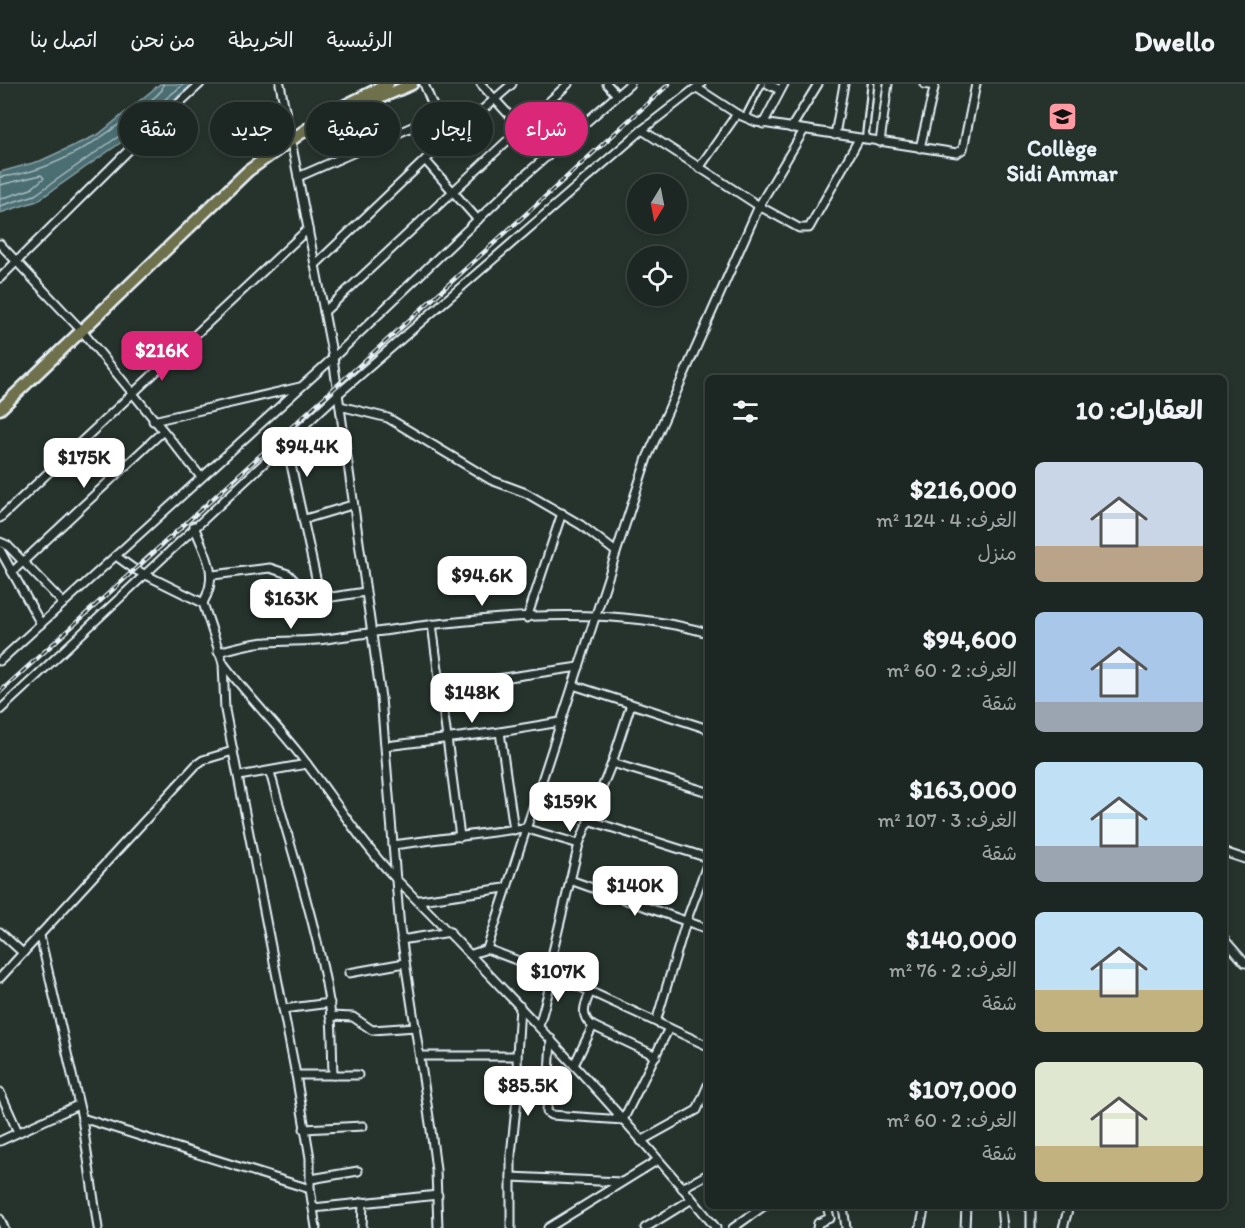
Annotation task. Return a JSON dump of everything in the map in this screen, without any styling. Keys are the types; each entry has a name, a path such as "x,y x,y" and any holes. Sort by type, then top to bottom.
{"main road":[{"path":"349,102 388,84"},
{"path":"373,102 408,85"},
{"path":"0,409 248,171 268,156"}],"street":[{"path":"0,278 139,140 200,84"},
{"path":"280,84 284,102"},
{"path":"424,84 431,102"},
{"path":"481,84 505,110"},
{"path":"493,102 512,84"},
{"path":"549,102 568,84"},
{"path":"607,84 617,95"},
{"path":"0,661 333,358 478,220 630,84"},
{"path":"699,168 741,116 762,84"},
{"path":"763,124 782,87 768,84"},
{"path":"791,128 818,84"},
{"path":"835,135 843,84"},
{"path":"642,130 759,206 800,228 809,228 862,140 871,84"},
{"path":"880,142 888,84"},
{"path":"920,148 935,85 924,84"},
{"path":"0,710 194,526 338,394 642,130 699,86 741,116 763,124 862,140 961,152 976,84"},
{"path":"298,177 412,127"},
{"path":"487,949 524,828 647,458 759,206 804,130"},
{"path":"324,312 505,143"},
{"path":"294,155 333,358 371,631 386,746 401,940 421,1056 438,1196 438,1228"},
{"path":"315,265 429,156"},
{"path":"425,160 478,220"},
{"path":"0,518 308,229"},
{"path":"0,244 82,331 153,421 201,477"},
{"path":"153,421 301,387"},
{"path":"340,406 388,418 491,480 526,493 562,513 616,552"},
{"path":"12,572 162,432"},
{"path":"286,442 305,519 318,587"},
{"path":"305,519 352,505"},
{"path":"527,618 562,513"},
{"path":"194,526 213,575 210,592 203,603"},
{"path":"0,542 7,545 63,603"},
{"path":"0,550 41,624"},
{"path":"116,556 144,574 203,603 223,663 307,764 342,813 396,878 472,954 551,1039 716,1228"},
{"path":"213,575 270,568 288,574 300,586 318,587 332,597 365,592"},
{"path":"218,652 258,643 308,641 432,624 527,618 611,616 656,621 705,632"},
{"path":"432,624 460,837"},
{"path":"223,663 223,692 233,752 296,1075 316,1228"},
{"path":"441,687 579,667"},
{"path":"573,686 705,728"},
{"path":"539,1026 579,844 612,762 632,704"},
{"path":"386,746 560,722"},
{"path":"500,732 514,830"},
{"path":"0,978 196,765 203,760 233,752"},
{"path":"612,762 705,791"},
{"path":"239,776 307,764"},
{"path":"270,772 295,857 330,1003 333,1075"},
{"path":"588,820 705,859"},
{"path":"393,846 524,828 579,844"},
{"path":"1227,853 1245,859"},
{"path":"656,1022 686,922 705,868"},
{"path":"570,880 705,928"},
{"path":"420,900 505,888"},
{"path":"0,932 23,953"},
{"path":"401,940 450,932"},
{"path":"40,936 81,1118 98,1228"},
{"path":"1227,942 1245,963"},
{"path":"472,954 487,949 550,974 705,1045"},
{"path":"349,973 405,963"},
{"path":"591,993 584,1013 586,1020 593,1026 656,1056"},
{"path":"283,1009 330,1003"},
{"path":"511,1228 510,1155 518,1089 516,1056 520,1006"},
{"path":"330,1016 353,1017 372,1030 416,1027"},
{"path":"574,1065 593,1026"},
{"path":"623,1120 669,1028"},
{"path":"551,1039 547,1112 551,1115 623,1120"},
{"path":"421,1056 516,1056"},
{"path":"296,1075 358,1075"},
{"path":"0,1092 18,1132"},
{"path":"641,1140 697,1110 705,1092"},
{"path":"0,1141 78,1105"},
{"path":"81,1118 310,1189"},
{"path":"304,1129 363,1125"},
{"path":"548,1228 658,1160"},
{"path":"311,1179 358,1171"},
{"path":"682,1188 705,1176"},
{"path":"511,1177 621,1182"},
{"path":"313,1208 438,1196"},
{"path":"645,1228 692,1199"},
{"path":"362,1228 363,1202"},
{"path":"733,1228 760,1209"},
{"path":"817,1228 818,1223 830,1218 828,1209"},
{"path":"843,1209 846,1228"},
{"path":"920,1228 924,1209"},
{"path":"965,1228 966,1209"},
{"path":"1001,1209 1003,1228"},
{"path":"1030,1209 1032,1211 1031,1228"},
{"path":"1063,1228 1068,1209"},
{"path":"0,1219 4,1228"}],"water":[{"path":"160,84 193,84 171,102 138,102"},
{"path":"119,118 119,144 37,201 0,213 0,172 40,161 99,134"}],"railway":[{"path":"0,692 669,84"}],"place":[{"name":"Collège Sidi Ammar","path":"1062,116"}]}
